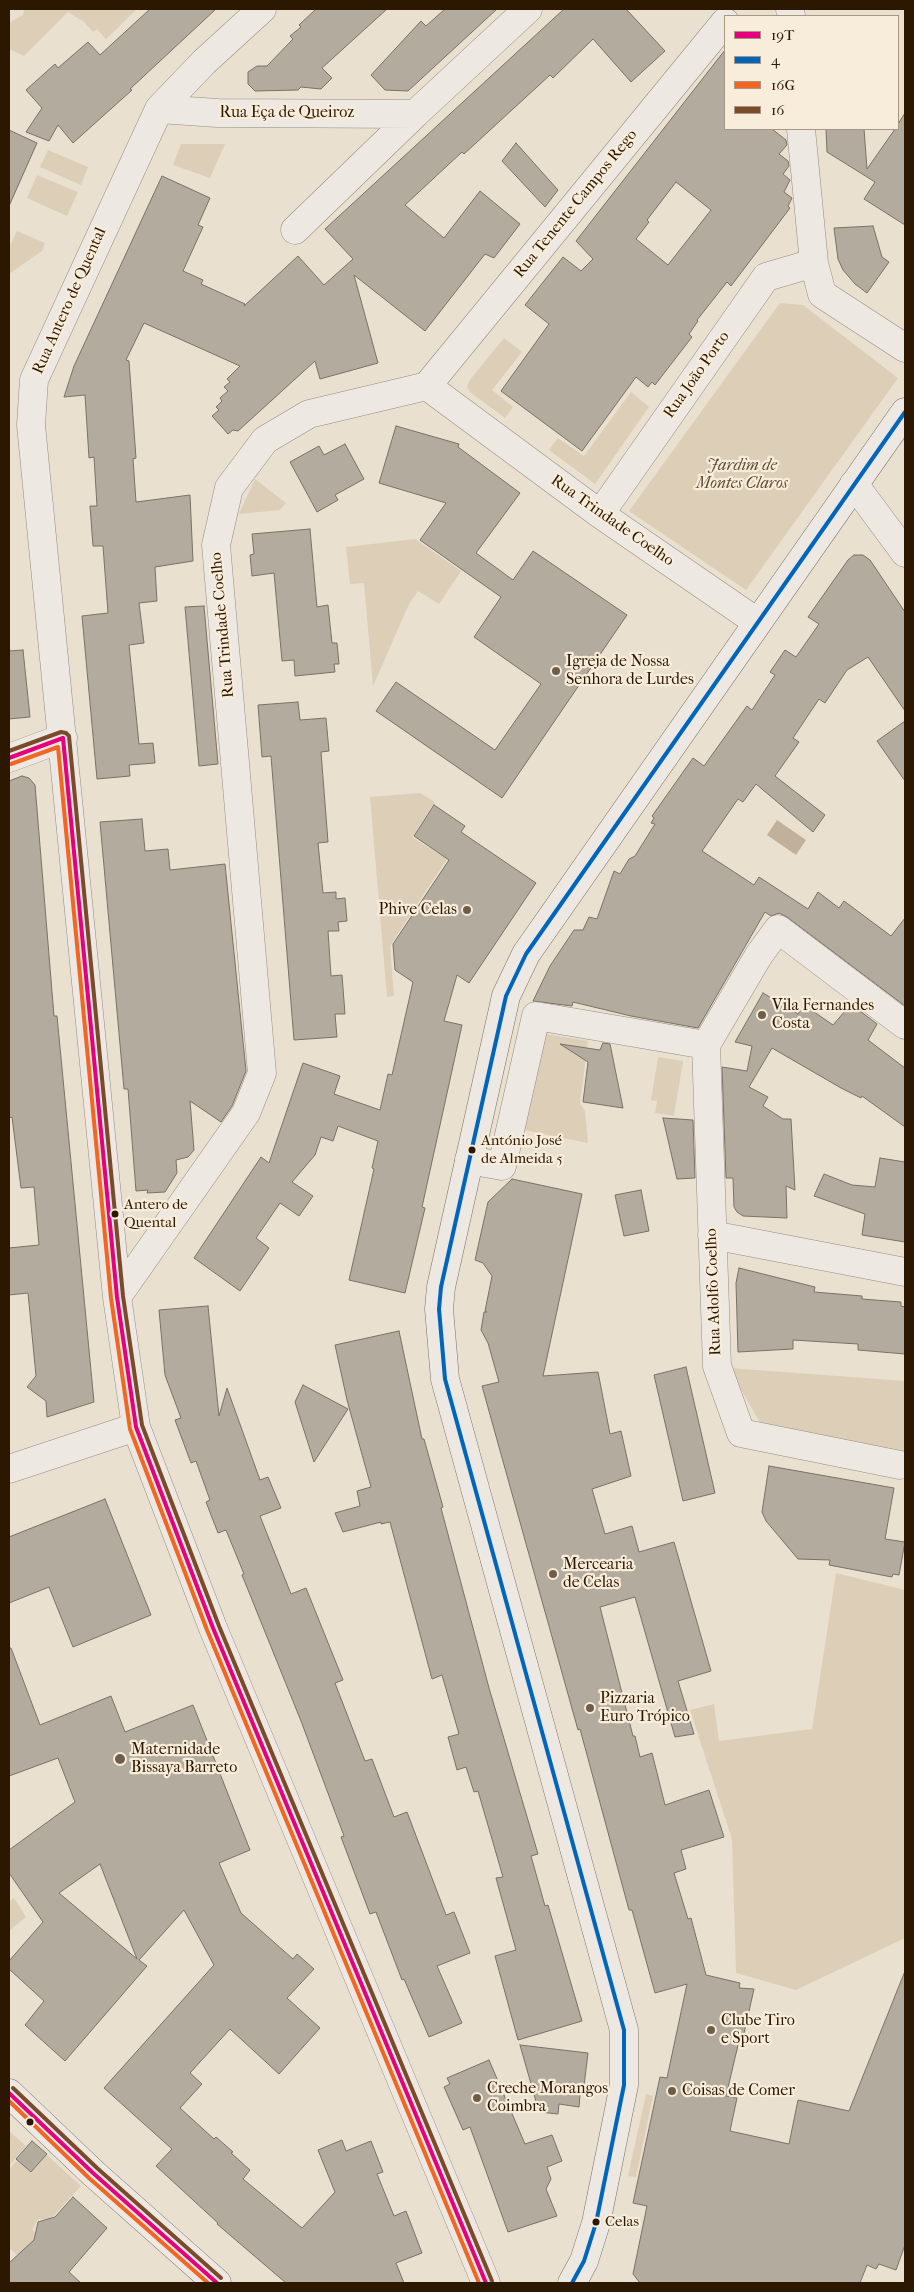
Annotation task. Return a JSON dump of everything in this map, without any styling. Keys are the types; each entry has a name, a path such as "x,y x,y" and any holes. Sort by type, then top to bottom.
{"street":[{"name":"Rua Antero de Quental","path":"262,9 204,62 159,109 34,380 31,425 118,1297 136,1427 213,1628 486,2283"},
{"path":"295,230 415,114 528,9"},
{"name":"Rua Tenente Campos Rego","path":"427,386 724,23"},
{"name":"Rua Eça de Queiroz","path":"159,109 217,113 415,114"},
{"path":"801,130 814,263 822,294 905,348"},
{"name":"Rua João Porto","path":"600,514 766,277 814,263"},
{"name":"Rua Trindade Coelho","path":"118,1297 246,1113 262,1073 216,546 229,488 264,440 309,414 427,386 600,514 757,622"},
{"path":"572,2283 584,2261 596,2223 624,2085 624,2030 445,1379 439,1302 506,996 526,954 905,412"},
{"path":"854,484 905,553"},
{"path":"9,758 62,738"},
{"path":"469,1160 502,1166 536,1016 706,1045 759,955 778,929 905,1025"},
{"name":"Rua Adolfo Coelho","path":"706,1045 717,1366 741,1433 900,1465"},
{"path":"712,1235 905,1272"},
{"path":"9,1469 136,1427"},
{"path":"9,2093 93,2173 217,2283"}],"green space":[{"path":"24,9 137,9 106,39 97,29 93,32 84,22 68,12 24,56 9,49 9,23 23,15"},
{"path":"181,144 225,144 210,178 173,165"},
{"path":"48,150 88,167 81,185 40,167"},
{"path":"37,175 78,192 67,216 27,198"},
{"path":"17,231 45,243 42,251 9,274 9,248"},
{"name":"Jardim de Montes Claros","path":"780,303 803,305 898,378 746,590 629,511"},
{"path":"504,338 522,352 492,390 513,407 505,418 470,392 467,387 469,381"},
{"path":"631,392 649,407 595,484 549,450 558,438 584,456"},
{"path":"255,479 286,503 280,510 239,514"},
{"path":"415,539 461,571 439,604 418,591 409,604 373,686 364,583 350,584 346,547"},
{"path":"420,793 435,802 412,837 447,859 390,946 394,996 387,997 370,797"},
{"path":"546,1034 588,1041 580,1103 585,1111 588,1143 524,1130"},
{"path":"658,1057 683,1061 674,1116 655,1113 657,1101 651,1100"},
{"path":"729,1368 905,1381 905,1460 763,1428"},
{"path":"836,1573 905,1590 905,1938 796,1990 736,1973 732,1839 690,1710 714,1704 719,1741 812,1729"},
{"path":"14,1898 26,1917 9,1931 9,1902"},
{"path":"646,2094 653,2096 636,2177 628,2176"},
{"path":"9,2131 26,2146 9,2166"},
{"path":"47,2155 81,2186 50,2220 39,2219 35,2223 33,2230 36,2235 34,2239 57,2259 43,2276 9,2248 9,2170 17,2160 31,2173"}],"shaded area":[{"path":"777,820 806,840 796,855 767,835"}],"building":[{"path":"150,9 216,9 130,89 132,90 73,143 58,125 49,141 26,132 42,108 26,90 55,64 58,68 88,42 100,55"},
{"path":"316,9 387,9 322,68 332,78 321,89 301,87 298,90 255,91 248,84 248,72 257,66 267,66 293,39 290,36 301,27 299,25"},
{"path":"445,9 497,9 408,91 385,90 371,75 421,21 426,26"},
{"path":"564,9 626,9 665,51 631,82 593,39 553,78 550,75 405,205 444,238 480,191 520,224 494,258 485,254 425,331 354,275 378,363 320,379 315,361 238,431 233,430 228,434 212,416 219,410 216,407 222,401 220,398 228,391 224,387 230,382 227,379 240,366 144,323 126,360 129,361 136,458 133,459 136,502 190,495 193,561 155,567 157,601 139,603 144,643 129,645 139,744 153,743 155,763 129,765 130,776 97,779 82,616 108,613 103,546 93,546 90,506 97,506 94,457 89,458 85,395 64,397 74,366 162,176 210,198 198,225 203,227 183,271 203,280 201,284 245,304 244,306 298,256 324,285 353,259 325,229"},
{"path":"724,51 724,130 773,130 786,140 787,145 779,154 788,161 789,166 783,174 790,180 784,192 792,198 788,206 790,208 731,286 727,282 697,320 689,334 692,337 655,385 652,382 648,387 636,377 582,451 501,391 549,324 525,305 563,257 581,271 593,259 576,241","holes":["676,182 711,210 668,265 636,239 649,222 647,220"]},
{"path":"905,113 905,225 864,199 875,182 827,152 826,130 864,130 867,169 894,130 899,130 899,122"},
{"path":"9,130 37,143 9,206"},
{"path":"516,143 558,190 545,207 502,161"},
{"path":"873,226 882,257 889,262 867,293 855,284 843,270 838,259 834,228"},
{"name":"Igreja de Nossa Senhora de Lurdes","path":"396,426 459,444 458,447 520,493 476,553 513,580 533,551 627,615 502,798 376,711 396,682 495,750 541,684 474,637 501,597 420,540 446,503 379,483"},
{"path":"345,444 364,479 335,495 338,500 317,512 290,462 319,446 324,455"},
{"path":"310,529 317,607 328,605 332,643 337,643 339,664 334,664 335,672 295,676 294,660 282,661 274,573 252,576 250,555 254,554 252,534"},
{"path":"854,555 863,555 870,560 905,612 905,711 868,657 847,670 825,703 819,699 793,738 799,742 775,776 825,815 813,832 756,784 743,802 738,799 702,851 754,885 759,877 808,909 818,892 839,908 844,901 891,936 905,918 905,1006 787,917 779,913 771,916 765,912 698,1028 631,1016 573,1002 572,1006 533,1001 550,966 574,930 583,930 589,917 597,919 614,871 620,874 629,859 635,856 655,824 651,823 654,818 652,816 693,758 704,766 747,706 752,710 775,675 770,672 785,650 796,657 819,624 808,617 848,560"},
{"path":"204,606 218,764 199,766 185,607"},
{"path":"23,650 30,717 9,719 9,651"},
{"path":"298,702 300,720 326,718 329,751 321,752 328,842 318,843 323,893 336,892 336,899 345,898 347,921 338,922 339,931 328,931 331,976 342,975 345,1014 335,1014 337,1037 294,1040 271,756 262,757 258,705"},
{"path":"905,721 905,781 877,741"},
{"path":"22,776 29,778 35,785 54,1016 57,1016 94,1402 47,1417 46,1401 27,1387 36,1376 28,1293 9,1295 9,1248 39,1245 34,1187 21,1188 12,1117 9,1118 9,781"},
{"path":"434,805 465,826 461,832 536,883 469,983 457,975 444,1021 462,1025 422,1207 425,1208 405,1293 349,1280 374,1169 372,1168 378,1141 338,1126 333,1141 321,1137 315,1155 292,1182 313,1196 299,1216 280,1203 256,1238 269,1248 240,1291 194,1258 261,1157 269,1163 303,1063 340,1076 334,1094 380,1110 388,1074 392,1075 413,982 395,970 393,944 449,860 414,836"},
{"path":"142,819 145,851 168,849 170,870 225,864 246,1071 232,1106 221,1122 190,1101 194,1150 188,1157 176,1160 177,1173 165,1192 147,1193 148,1190 136,1191 128,1089 124,1089 100,822"},
{"path":"763,993 798,1014 804,1005 833,1025 851,1004 877,1024 868,1040 905,1068 905,1127 862,1096 861,1098 841,1088 772,1048 749,1087 768,1097 763,1106 783,1119 791,1119 795,1190 786,1186 787,1218 743,1216 734,1207 733,1178 726,1178 722,1067 747,1071 752,1046 735,1042"},
{"path":"603,1043 610,1044 623,1108 583,1102 588,1062 560,1044 600,1050"},
{"path":"663,1118 693,1120 695,1178 677,1179"},
{"path":"880,1158 905,1162 905,1242 862,1235 865,1214 814,1196 824,1174 852,1185 875,1187"},
{"path":"512,1179 582,1194 543,1376 598,1372 610,1434 621,1431 631,1476 592,1489 605,1534 632,1526 639,1552 674,1542 711,1671 678,1681 694,1734 675,1737 635,1597 600,1607 633,1736 635,1736 640,1757 652,1753 665,1805 709,1790 724,1837 681,1850 686,1869 674,1873 688,1919 691,1918 706,1975 740,1983 739,1988 754,1989 742,2042 739,2041 726,2096 737,2098 730,2131 789,2144 798,2100 849,2111 905,1971 905,2245 896,2270 879,2264 876,2269 867,2265 860,2283 640,2283 633,2274 647,2206 633,2203 660,2077 667,2078 687,1984 655,1993 632,1910 629,1910 580,1729 578,1730 482,1386 499,1382 488,1343 481,1330 484,1312 487,1312 485,1311 492,1276 483,1263 475,1260 488,1202"},
{"path":"641,1190 649,1231 624,1236 615,1195"},
{"path":"739,1268 815,1287 814,1292 862,1296 862,1299 901,1302 901,1306 905,1307 905,1354 858,1350 858,1344 793,1340 793,1349 738,1352 736,1283"},
{"path":"208,1306 219,1416 227,1388 260,1480 268,1477 281,1508 260,1516 291,1594 306,1588 343,1680 335,1683 365,1761 372,1759 394,1817 407,1812 446,1915 454,1912 470,1953 437,1966 462,2023 429,2037 404,1979 402,1980 376,1912 370,1914 341,1837 344,1836 301,1721 242,1575 244,1574 226,1530 218,1533 206,1502 210,1500 196,1461 191,1463 175,1420 181,1418 165,1375 159,1310"},
{"path":"399,1331 422,1439 424,1439 443,1507 441,1508 489,1688 538,1854 531,1856 545,1906 548,1905 582,2021 518,2040 495,1956 516,1950 496,1878 503,1877 478,1791 474,1792 466,1767 457,1770 448,1737 459,1734 442,1675 432,1679 390,1522 381,1524 381,1522 343,1532 335,1513 360,1506 357,1491 371,1487 347,1400 335,1345"},
{"path":"686,1367 715,1493 683,1501 654,1375"},
{"path":"303,1385 348,1409 314,1462 295,1402"},
{"path":"769,1466 894,1488 885,1539 905,1542 899,1575 893,1574 892,1577 829,1565 830,1560 798,1559 766,1521 762,1512"},
{"path":"105,1499 151,1615 73,1647 49,1587 9,1603 9,1537"},
{"path":"9,1648 11,1648 40,1725 111,1696 125,1732 193,1705 250,1850 219,1863 241,1913 293,1959 297,1954 314,1969 287,1998 320,2028 279,2074 230,2029 190,2073 202,2084 180,2108 214,2139 216,2137 233,2152 231,2153 250,2170 243,2179 302,2228 335,2192 318,2150 342,2140 346,2151 371,2141 383,2172 377,2174 394,2216 406,2211 422,2253 396,2263 404,2283 286,2283 217,2224 156,2166 172,2149 104,2088 214,1965 184,1910 139,1960 147,1966 65,2061 25,2025 44,2001 9,1969 9,1961 43,1922 9,1873 9,1850 75,1802 58,1758 9,1776","holes":["100,1864 137,1959 59,1893"]},
{"path":"520,2045 588,2053 583,2094 580,2094 579,2107 559,2104 558,2114 539,2112"},
{"path":"489,2060 525,2144 552,2135 562,2161 547,2167 551,2179 546,2189 557,2216 508,2232 470,2127 463,2130 444,2087 450,2084 447,2078"},
{"path":"32,2141 47,2154 31,2172 16,2159"},
{"path":"73,2197 107,2228 69,2272 81,2283 9,2283 9,2263 34,2240 38,2222 55,2217"}],"transit line":[{"name":"4","path":"572,2283 584,2261 596,2223 624,2085 624,2030 445,1379 439,1309 441,1287 506,996 526,954 905,412"},
{"name":"16","path":"9,751 61,732 69,736 123,1296 142,1425 219,1626 492,2281"},
{"name":"19T","path":"9,758 63,738 117,1297 136,1427 213,1628 486,2283"},
{"name":"16G","path":"11,764 58,747 111,1298 130,1429 207,1630 479,2283"},
{"name":"16","path":"13,2088 97,2168 221,2278"},
{"name":"19T","path":"9,2093 93,2173 217,2283"},
{"name":"16G","path":"9,2101 89,2178 208,2283"}],"place":[{"name":"Igreja de Nossa Senhora de Lurdes","path":"556,671"},
{"name":"Phive Celas","path":"467,910"},
{"name":"Vila Fernandes Costa","path":"762,1015"},
{"name":"António José de Almeida 5","path":"472,1150"},
{"name":"Antero de Quental","path":"115,1214"},
{"name":"Mercearia de Celas","path":"553,1574"},
{"name":"Pizzaria Euro Trópico","path":"590,1708"},
{"name":"Maternidade Bissaya Barreto","path":"120,1759"},
{"name":"Clube Tiro e Sport","path":"711,2030"},
{"name":"Coisas de Comer","path":"672,2091"},
{"name":"Creche Morangos Coimbra","path":"477,2098"},
{"name":"Celas","path":"596,2222"}]}
